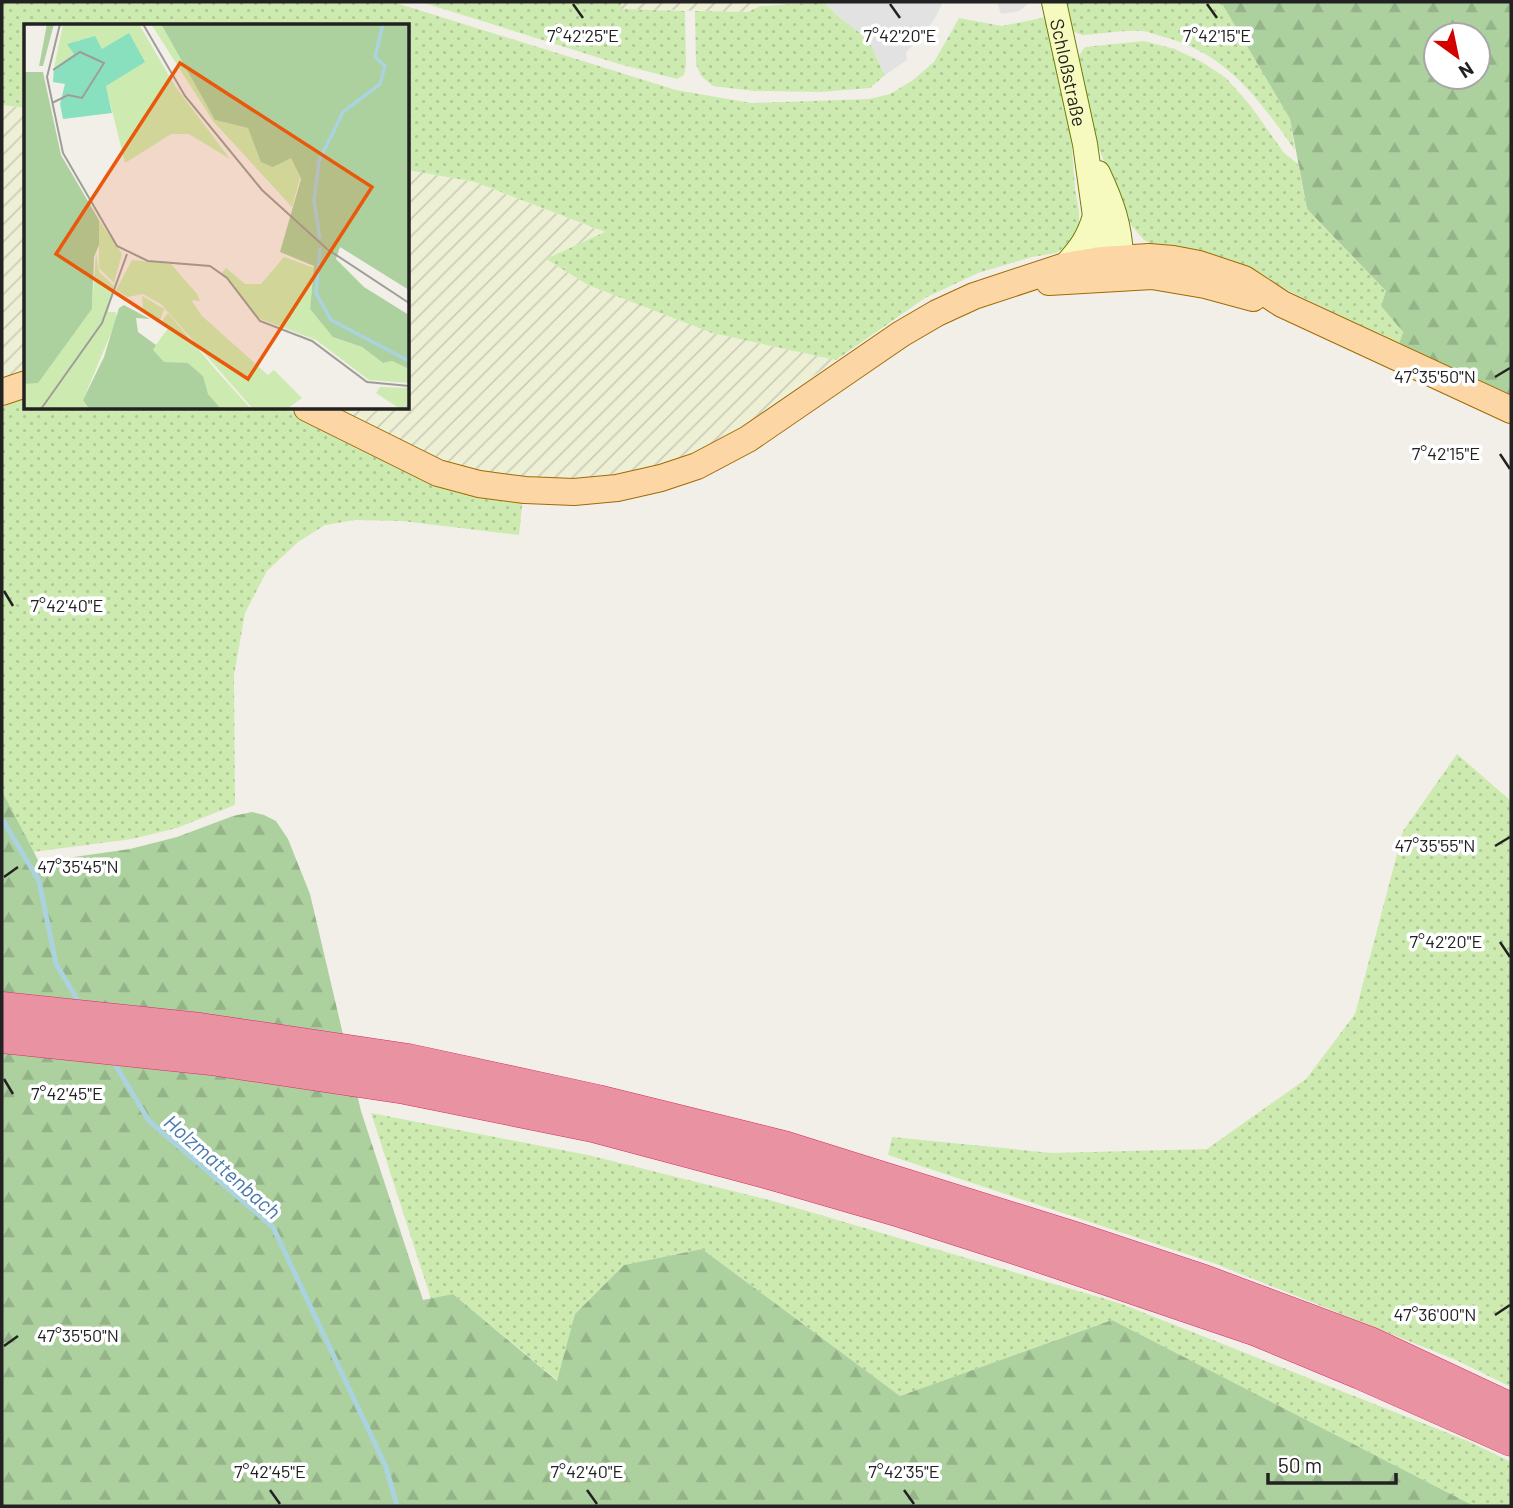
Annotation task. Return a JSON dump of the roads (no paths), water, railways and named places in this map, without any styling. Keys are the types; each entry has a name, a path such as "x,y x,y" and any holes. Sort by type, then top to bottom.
{"highway":[{"path":"2,1008 200,1029 409,1060 598,1101 780,1161 903,1212 1254,1329 1511,1440"},
{"path":"2,1037 211,1059 405,1088 780,1161 1051,1230 1204,1281 1370,1343 1511,1409"}],"main road":[{"path":"311,410 438,472 479,484 573,492 617,488 697,466 748,439 916,325 974,296 1065,266 1101,260 1149,257 1173,259 1244,279 1282,304 1511,410"},
{"path":"1121,258 1152,276"},
{"path":"1024,279 1059,283 1152,276 1196,283 1282,304"},
{"path":"2,392 24,385"}],"street":[{"name":"Schloßstraße","path":"1054,2 1086,144 1095,216 1103,239 1121,258"},
{"name":"Schloßstraße","path":"1086,144 1119,228 1121,258"},
{"path":"1065,266 1081,248 1095,216"}],"waterway":[{"name":"Holzmattenbach","path":"2,819 39,881 56,964 80,1004"},
{"name":"Holzmattenbach","path":"113,1061 149,1121 273,1227 386,1467 397,1506"}]}
